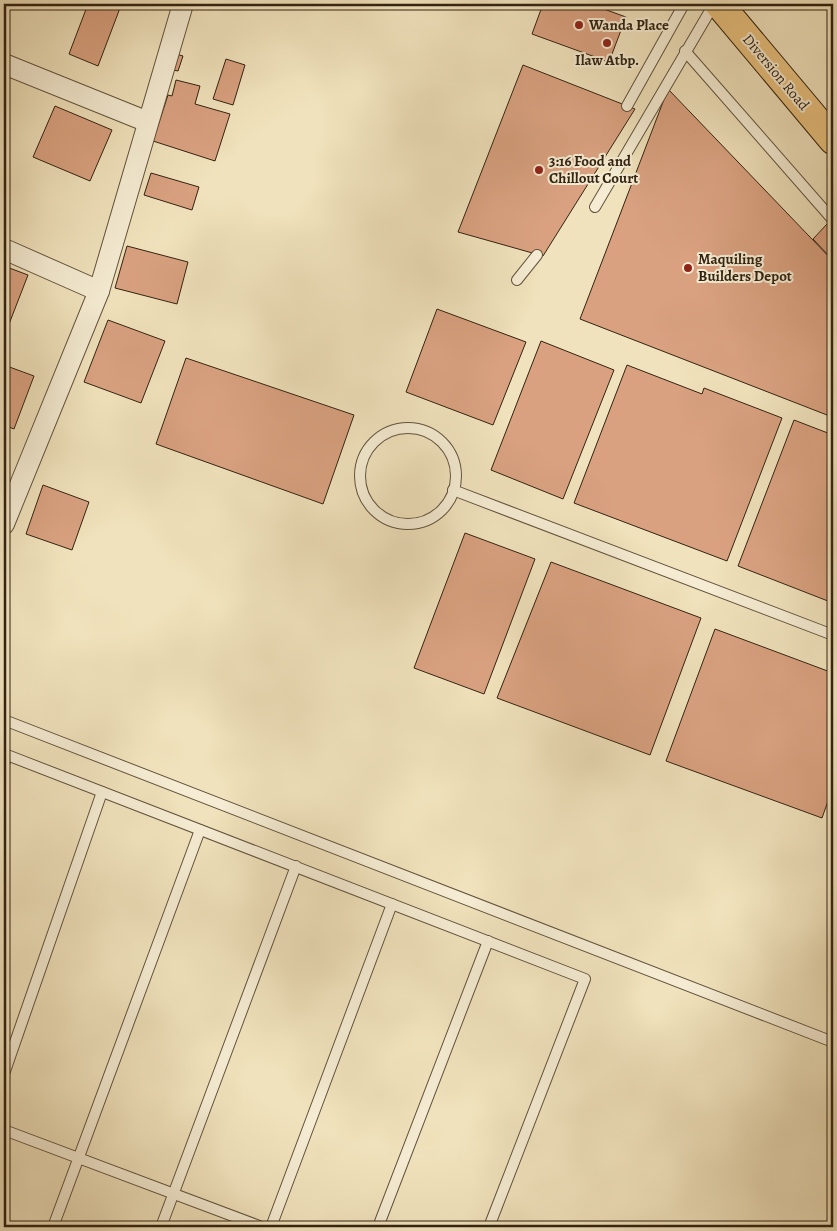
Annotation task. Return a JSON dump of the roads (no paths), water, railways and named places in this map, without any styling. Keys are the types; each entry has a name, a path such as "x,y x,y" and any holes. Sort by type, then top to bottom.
{"highway":[{"name":"Diversion Road","path":"719,4 833,140"}],"street":[{"path":"4,524 98,291 183,4"},
{"path":"4,64 148,122"},
{"path":"4,249 98,291"}],"lane":[{"path":"627,106 684,4"},
{"path":"595,207 714,4"},
{"path":"685,51 833,220"},
{"path":"517,280 537,255"},
{"path":"412,427 430,433 448,448 454,462 456,474 454,490 448,502 438,513 423,521 407,524 388,520 371,506 363,492 360,472 363,458 370,446 380,436 394,429 412,427"},
{"path":"454,490 833,635"},
{"path":"4,720 833,1042"},
{"path":"5,756 296,866 585,979 488,1227"},
{"path":"4,1074 102,792"},
{"path":"53,1227 200,830"},
{"path":"161,1227 296,866"},
{"path":"271,1227 392,904"},
{"path":"378,1227 488,941"},
{"path":"4,1130 262,1227"}],"place":[{"name":"Wanda Place","path":"579,25"},
{"name":"Ilaw Atbp.","path":"607,43"},
{"name":"3:16 Food and Chillout Court","path":"539,170"},
{"name":"Maquiling Builders Depot","path":"688,268"}]}
